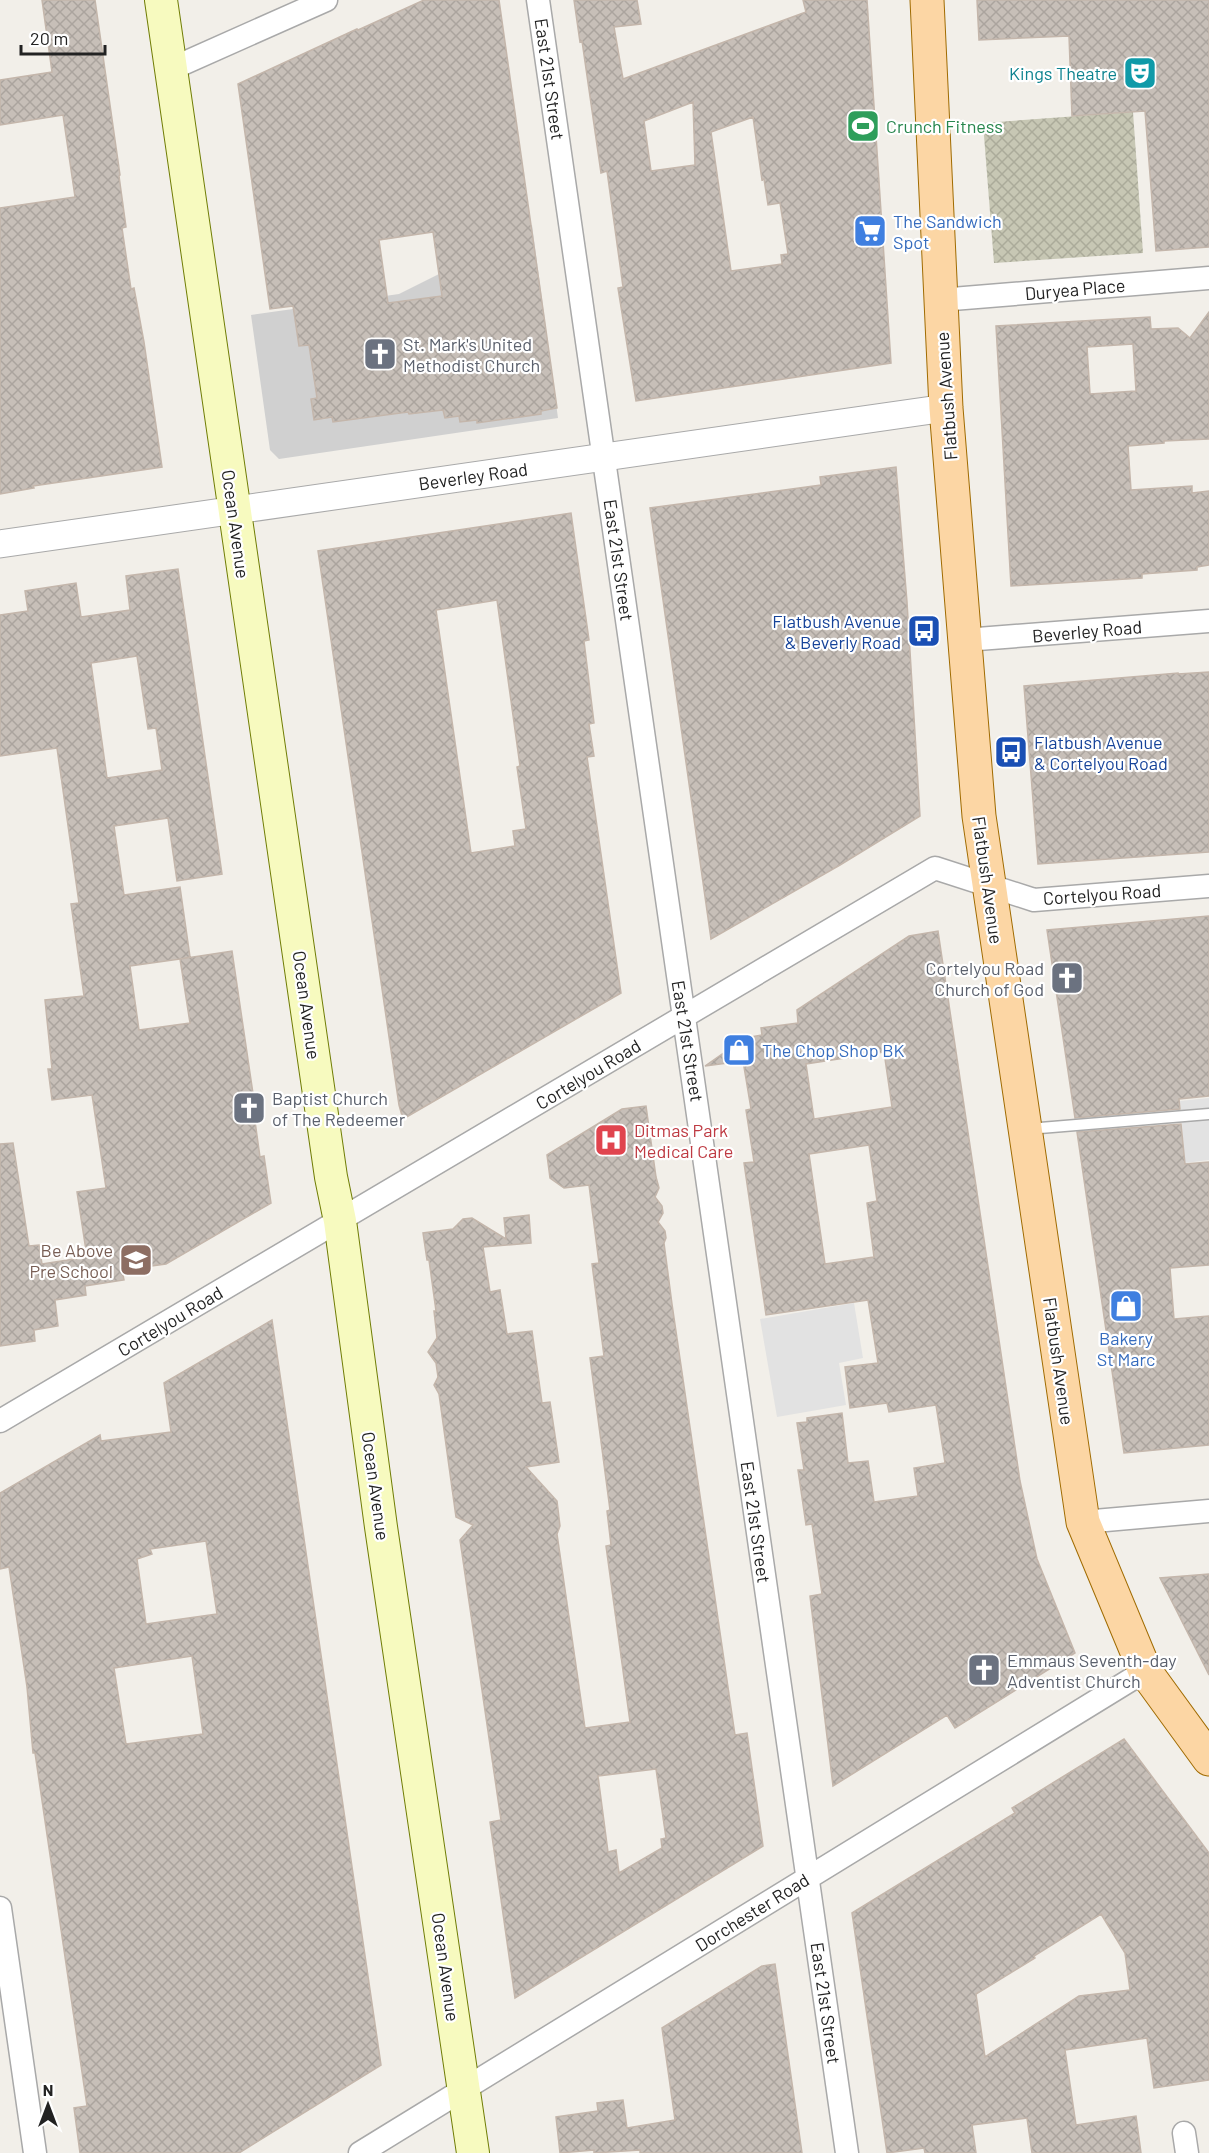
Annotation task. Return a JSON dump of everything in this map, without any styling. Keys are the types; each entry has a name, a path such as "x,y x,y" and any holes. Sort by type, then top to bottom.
{"main road":[{"name":"Ocean Avenue","path":"161,0 331,1177 340,1221 381,1527 473,2153"},
{"name":"Flatbush Avenue","path":"927,0 946,408 979,816 1083,1522 1145,1671 1209,1759"}],"street":[{"path":"171,69 326,0"},
{"name":"East 21st Street","path":"538,0 676,972 686,1017 847,2153"},
{"name":"Duryea Place","path":"940,300 1209,278"},
{"name":"Beverley Road","path":"0,544 946,408"},
{"name":"Beverley Road","path":"965,640 1209,621"},
{"name":"Cortelyou Road","path":"0,1421 686,1017 934,868 1034,900 1209,886"},
{"path":"1083,1522 1209,1511"},
{"name":"Dorchester Road","path":"360,2153 1145,1671"},
{"path":"0,1908 35,2153"}],"lane":[{"path":"1024,1129 1209,1114"}],"shaded area":[{"path":"1133,112 1143,253 994,263 983,123"},
{"path":"532,225 558,418 279,459 270,450 251,315 399,294 439,274 434,239"},
{"path":"1209,1098 1209,1160 1185,1163 1180,1101"},
{"path":"854,1303 863,1358 839,1363 846,1405 777,1417 760,1319"}],"building":[{"path":"42,0 95,0 120,175 126,227 122,228 131,289 134,288 144,342 162,467 33,486 34,488 0,494 0,208 75,197 63,115 0,125 0,80 52,72"},
{"path":"424,0 499,0 557,408 541,411 541,414 477,423 477,420 460,422 459,416 445,418 443,410 409,414 408,412 333,422 332,417 314,420 311,399 317,398 309,345 299,346 293,306 270,309 238,84","holes":["433,232 442,296 388,303 379,240"]},
{"path":"574,0 637,0 641,24 614,27 623,79 806,12 803,0 867,0 891,363 636,401 618,288 623,287 607,171 601,173 582,41 580,42","holes":["693,102 695,165 651,171 644,121","753,117 768,205 780,203 788,254 781,255 782,264 731,271 711,132"]},
{"name":"Kings Theatre","path":"977,0 1209,0 1209,247 1156,251 1145,111 1072,116 1069,36 979,40"},
{"path":"1209,312 1209,439 1164,441 1164,443 1128,446 1131,490 1192,486 1192,493 1209,491 1209,565 1197,567 1197,570 1142,574 1142,578 1011,586 996,326 1150,317 1151,329 1178,328 1190,338","holes":["1133,344 1136,391 1090,394 1087,347"]},
{"path":"896,467 920,816 711,939 650,508 821,485 820,477"},
{"path":"571,513 589,640 584,641 594,723 589,724 594,756 587,757 621,993 403,1119 399,1105 318,551","holes":["497,600 520,766 517,767 526,829 513,831 515,846 471,853 436,610"]},
{"path":"178,569 222,874 177,881 168,818 114,826 124,895 180,887 190,957 180,959 232,951 256,1114 254,1114 260,1157 264,1156 271,1203 166,1264 122,1270 124,1280 85,1286 86,1295 55,1300 58,1326 34,1330 35,1341 0,1346 0,1144 13,1143 29,1246 39,1245 42,1264 87,1257 77,1192 106,1188 92,1095 52,1100 48,1069 52,1069 45,1000 84,996 71,904 79,903 57,748 0,756 0,615 28,611 25,591 76,583 81,617 130,610 126,576","holes":["137,656 148,729 156,728 162,770 107,778 91,663","180,959 190,1023 139,1030 130,966"]},
{"path":"1209,672 1209,852 1038,864 1024,686"},
{"path":"1209,916 1209,1096 1179,1099 1180,1109 1075,1118 1047,930"},
{"path":"938,931 1020,1481 1037,1559 1075,1653 955,1728 947,1715 833,1786 810,1596 822,1594 812,1524 806,1525 798,1470 804,1470 797,1423 807,1422 807,1418 842,1413 848,1463 868,1461 874,1502 918,1496 914,1468 945,1463 936,1405 889,1412 887,1403 850,1408 845,1367 878,1363 868,1300 766,1315 744,1163 754,1162 746,1110 751,1109 743,1061 705,1066 745,1038 762,1035 761,1028 798,1023 797,1010 909,936","holes":["884,1052 892,1107 814,1119 806,1064","869,1145 877,1201 867,1203 874,1257 825,1264 809,1154"]},
{"path":"646,1106 659,1188 655,1197 662,1206 663,1213 658,1222 665,1231 664,1243 672,1304 735,1735 747,1733 763,1846 515,1998 490,1822 501,1820 460,1540 473,1525 456,1517 439,1394 434,1385 438,1377 436,1363 428,1352 437,1338 434,1311 436,1311 423,1233 453,1229 463,1219 472,1218 506,1239 504,1218 529,1215 531,1243 483,1247 490,1292 500,1290 507,1334 532,1331 542,1403 550,1402 559,1462 526,1467 557,1501 560,1526 557,1534 585,1728 630,1722 606,1546 611,1545 607,1511 610,1510 590,1358 604,1356 592,1264 599,1263 589,1185 564,1188 550,1178 547,1155 622,1109","holes":["656,1769 666,1838 661,1839 662,1848 619,1873 616,1850 608,1852 598,1776"]},
{"path":"1181,1124 1185,1164 1209,1162 1209,1265 1170,1268 1174,1319 1209,1316 1209,1445 1124,1453 1077,1132"},
{"path":"272,1320 381,2065 239,2153 80,2153 74,2108 87,2106 35,1753 33,1753 27,1687 9,1567 0,1569 0,1493 100,1435 101,1441 171,1432 164,1383","holes":["206,1541 217,1614 146,1624 137,1559 152,1554 150,1549","192,1656 203,1734 126,1744 114,1668"]},
{"path":"1209,1574 1209,1675 1160,1578"},
{"path":"1124,1739 1209,1853 1209,2080 1154,2088 1147,2038 1065,2050 1076,2125 1136,2116 1141,2153 1032,2153 1027,2118 972,2125 976,2153 925,2153 924,2148 887,2153 852,1913 1015,1813 1012,1808","holes":["1101,1914 1125,1953 1130,1990 1079,1996 985,2057 976,1994"]},
{"path":"775,1964 802,2153 640,2153 640,2150 594,2153 594,2150 560,2153 556,2117 598,2111 597,2103 623,2100 627,2128 675,2120 662,2028 762,1966"}],"place":[{"name":"Kings Theatre","path":"1140,73"},
{"name":"Crunch Fitness","path":"863,126"},
{"name":"The Sandwich Spot","path":"870,231"},
{"name":"St. Mark's United Methodist Church","path":"380,354"},
{"name":"Flatbush Avenue & Beverly Road","path":"924,631"},
{"name":"Flatbush Avenue & Cortelyou Road","path":"1011,752"},
{"name":"Cortelyou Road Church of God","path":"1067,978"},
{"name":"The Chop Shop BK","path":"739,1050"},
{"name":"Baptist Church of The Redeemer","path":"249,1108"},
{"name":"Ditmas Park Medical Care","path":"611,1140"},
{"name":"Be Above Pre School","path":"136,1260"},
{"name":"Bakery St Marc","path":"1126,1306"},
{"name":"Emmaus Seventh-day Adventist Church","path":"984,1670"}]}
